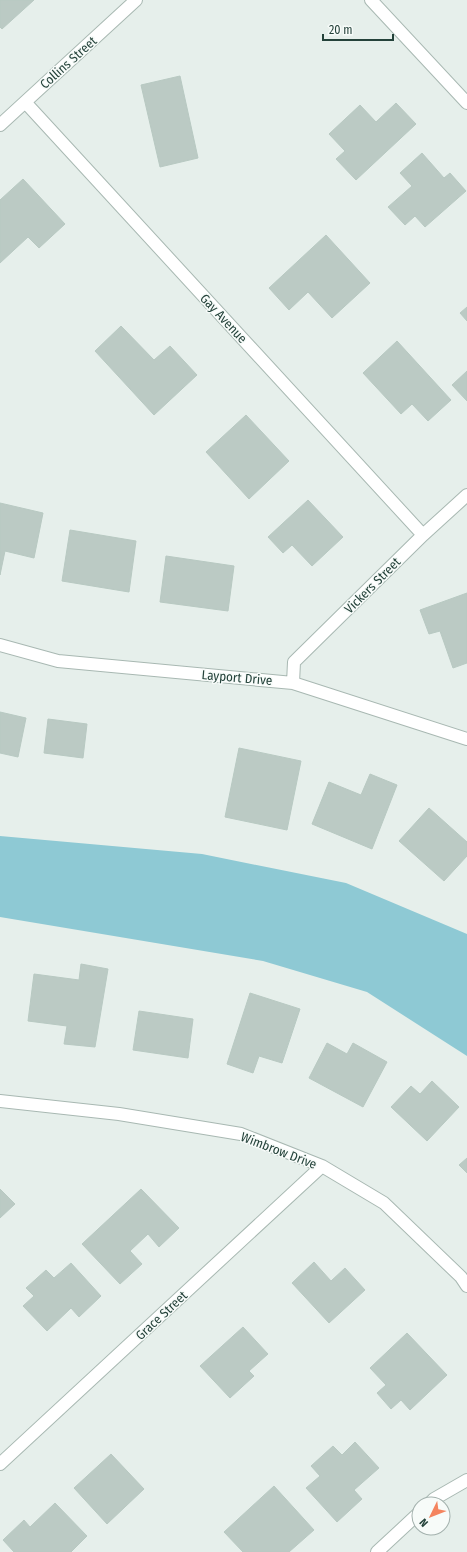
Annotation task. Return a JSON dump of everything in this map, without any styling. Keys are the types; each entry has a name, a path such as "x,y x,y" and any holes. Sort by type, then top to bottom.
{"street":[{"name":"Collins Street","path":"0,125 136,0"},
{"path":"371,0 467,103"},
{"name":"Gay Avenue","path":"25,102 423,535"},
{"name":"Vickers Street","path":"293,683 294,662 423,535 467,495"},
{"name":"Layport Drive","path":"0,645 58,661 293,683 467,739"},
{"name":"Wimbrow Drive","path":"0,1101 119,1114 240,1134 322,1166 384,1203 461,1277 467,1286"},
{"name":"Grace Street","path":"0,1464 322,1166"},
{"path":"439,1496 467,1480"},
{"path":"377,1552 411,1520"}],"water":[{"path":"0,836 202,854 346,883 467,934 467,1056 367,992 263,961 0,917"}],"building":[{"path":"0,0 34,0 2,29 0,27"},
{"path":"180,76 198,158 160,167 141,85"},
{"path":"396,103 416,124 356,180 336,159 345,151 329,134 360,105 376,122"},
{"path":"422,153 444,178 450,173 466,191 425,227 415,216 405,225 388,207 412,186 400,173"},
{"path":"23,179 65,224 39,248 28,237 0,263 0,200"},
{"path":"326,235 370,283 332,318 308,292 289,310 269,288"},
{"path":"467,307 467,321 460,313"},
{"path":"121,326 154,360 170,346 197,375 154,415 95,351"},
{"path":"397,341 451,400 428,421 412,404 401,414 363,373"},
{"path":"467,371 467,401 452,385"},
{"path":"246,415 289,461 249,499 206,452"},
{"path":"308,500 343,537 312,566 292,545 283,553 268,537"},
{"path":"0,503 43,513 34,558 5,551 0,575"},
{"path":"70,530 136,541 129,592 62,581"},
{"path":"166,556 234,566 228,611 160,602"},
{"path":"467,593 467,663 453,668 440,631 429,634 420,610"},
{"path":"0,712 26,718 18,757 0,753"},
{"path":"48,719 87,724 83,758 44,753"},
{"path":"239,748 301,761 287,830 225,817"},
{"path":"370,774 397,785 372,849 312,824 329,782 361,795"},
{"path":"429,808 467,842 467,856 444,881 399,841"},
{"path":"81,964 108,969 95,1047 64,1044 67,1026 28,1021 34,974 79,980"},
{"path":"250,993 300,1009 282,1063 259,1056 253,1073 227,1064"},
{"path":"139,1011 193,1019 188,1058 133,1050"},
{"path":"327,1043 347,1054 353,1043 387,1062 363,1107 309,1078"},
{"path":"432,1081 459,1107 427,1141 391,1107 411,1086 420,1094"},
{"path":"467,1158 467,1173 459,1165"},
{"path":"0,1189 15,1204 0,1218"},
{"path":"141,1189 179,1228 159,1247 148,1234 130,1251 142,1264 120,1284 82,1244"},
{"path":"314,1262 331,1281 345,1268 365,1290 329,1323 292,1283"},
{"path":"71,1263 101,1296 79,1317 71,1308 47,1331 23,1306 34,1296 26,1288 46,1270 54,1278"},
{"path":"243,1327 268,1354 249,1371 254,1376 230,1398 200,1366"},
{"path":"407,1333 447,1375 410,1410 401,1400 391,1409 377,1393 386,1385 370,1368"},
{"path":"355,1442 379,1468 354,1490 362,1499 337,1522 306,1488 320,1476 311,1466 333,1446 342,1455"},
{"path":"111,1454 144,1489 107,1524 74,1488"},
{"path":"274,1486 314,1530 289,1552 243,1552 224,1532"},
{"path":"55,1503 87,1536 71,1552 14,1552 3,1540 24,1520 30,1527"}]}
